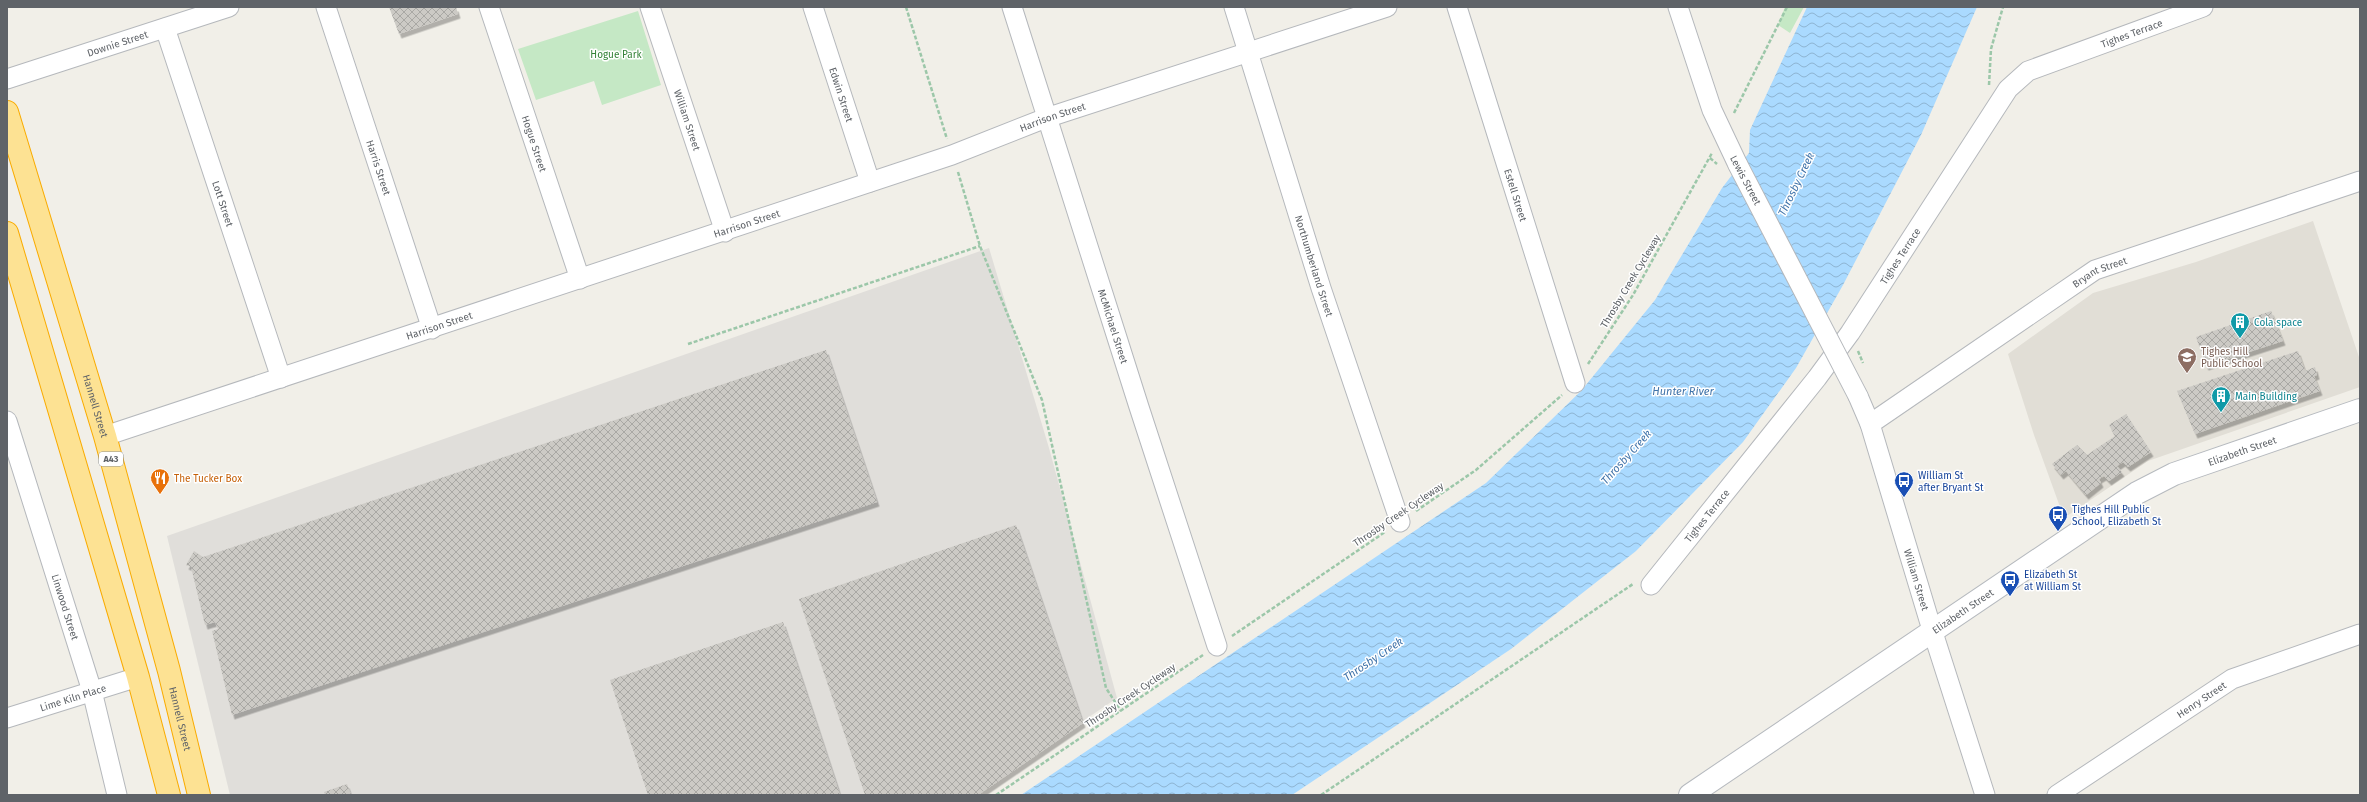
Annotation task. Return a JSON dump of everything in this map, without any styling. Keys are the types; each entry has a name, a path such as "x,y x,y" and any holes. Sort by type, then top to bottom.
{"highway":[{"name":"Hannell Street","path":"7,112 105,436 169,671 199,795"},
{"path":"7,233 138,677 168,795"}],"main road":[{"name":"Elizabeth Street","path":"1690,795 2137,493 2174,474 2360,410"}],"street":[{"name":"Downie Street","path":"7,79 229,7"},
{"name":"Harris Street","path":"326,7 432,329"},
{"name":"Hogue Street","path":"489,7 580,280"},
{"name":"William Street","path":"650,7 725,232"},
{"name":"Edwin Street","path":"813,7 870,182"},
{"name":"McMichael Street","path":"1012,7 1046,118 1217,646"},
{"name":"Northumberland Street","path":"1234,7 1321,288 1400,522"},
{"name":"Harrison Street","path":"105,436 725,232 952,155 1046,118 1388,7"},
{"name":"Estell Street","path":"1457,7 1575,384"},
{"name":"Lewis Street","path":"1678,7 1712,110 1738,165 1865,410"},
{"name":"Tighes Terrace","path":"1654,581 1818,378 1850,333 2008,89 2028,71 2203,7"},
{"name":"Lott Street","path":"165,28 281,378"},
{"name":"Bryant Street","path":"1865,410 2095,270 2360,182"},
{"name":"William Street","path":"1865,410 1985,795"},
{"name":"Linwood Street","path":"7,421 92,692 117,795"},
{"name":"Henry Street","path":"2057,795 2232,679 2360,634"},
{"name":"Lime Kiln Place","path":"7,718 138,677"}],"path":[{"path":"906,7 980,246 1042,400 1106,688 1121,711"},
{"path":"1733,115 1787,7"},
{"path":"1988,88 1990,49 2003,7"},
{"name":"Throsby Creek Cycleway","path":"996,795 1476,470 1575,384 1633,295 1714,151"},
{"path":"688,344 980,246"},
{"path":"1321,795 1637,582 1654,581"}],"shaded area":[{"name":"Tighes Hill Public School","path":"2313,221 2360,360 2360,387 2148,461 2064,518 2034,435 2008,354 2093,293 2196,262"},
{"path":"989,248 1049,448 1117,698 974,795 230,795 167,536"}],"green space":[{"path":"1785,7 1804,7 1790,33 1778,25"},
{"name":"Hogue Park","path":"638,11 661,85 602,105 594,81 536,100 518,49"}],"water":[{"name":"Hunter River","path":"1807,7 1977,7 1921,135 1843,285 1796,368 1743,442 1636,551 1511,649 1292,795 1021,795 1486,483 1581,391 1655,300 1722,188 1749,153 1750,130"}],"building":[{"path":"389,7 456,7 458,14 399,34"},
{"name":"Cola space","path":"2271,311 2283,341 2206,366 2196,337"},
{"path":"826,350 877,502 232,715 212,631 218,629 215,622 205,625 191,567 186,565 194,551 203,557"},
{"name":"Main Building","path":"2298,351 2305,371 2315,367 2317,375 2314,376 2320,391 2195,434 2177,391"},
{"path":"2126,414 2151,452 2128,467 2123,462 2117,466 2122,472 2109,481 2104,476 2099,479 2101,483 2086,495 2066,471 2061,475 2052,464 2077,445 2087,455 2115,436 2109,425"},
{"path":"1016,525 1083,723 978,795 865,795 799,599"},
{"path":"783,622 840,795 648,795 610,680"},
{"path":"347,784 351,795 325,795 324,792"}],"place":[{"name":"Cola space","path":"2240,339"},
{"name":"Tighes Hill Public School","path":"2187,374"},
{"name":"Main Building","path":"2221,413"},
{"name":"The Tucker Box","path":"160,495"},
{"name":"William St after Bryant St","path":"1904,498"},
{"name":"Tighes Hill Public School, Elizabeth St","path":"2058,532"},
{"name":"Elizabeth St at William St","path":"2010,597"}],"water label":[{"name":"Throsby Creek","path":"1796,184"},
{"name":"Throsby Creek","path":"1626,457"},
{"name":"Throsby Creek","path":"1373,659"}]}
